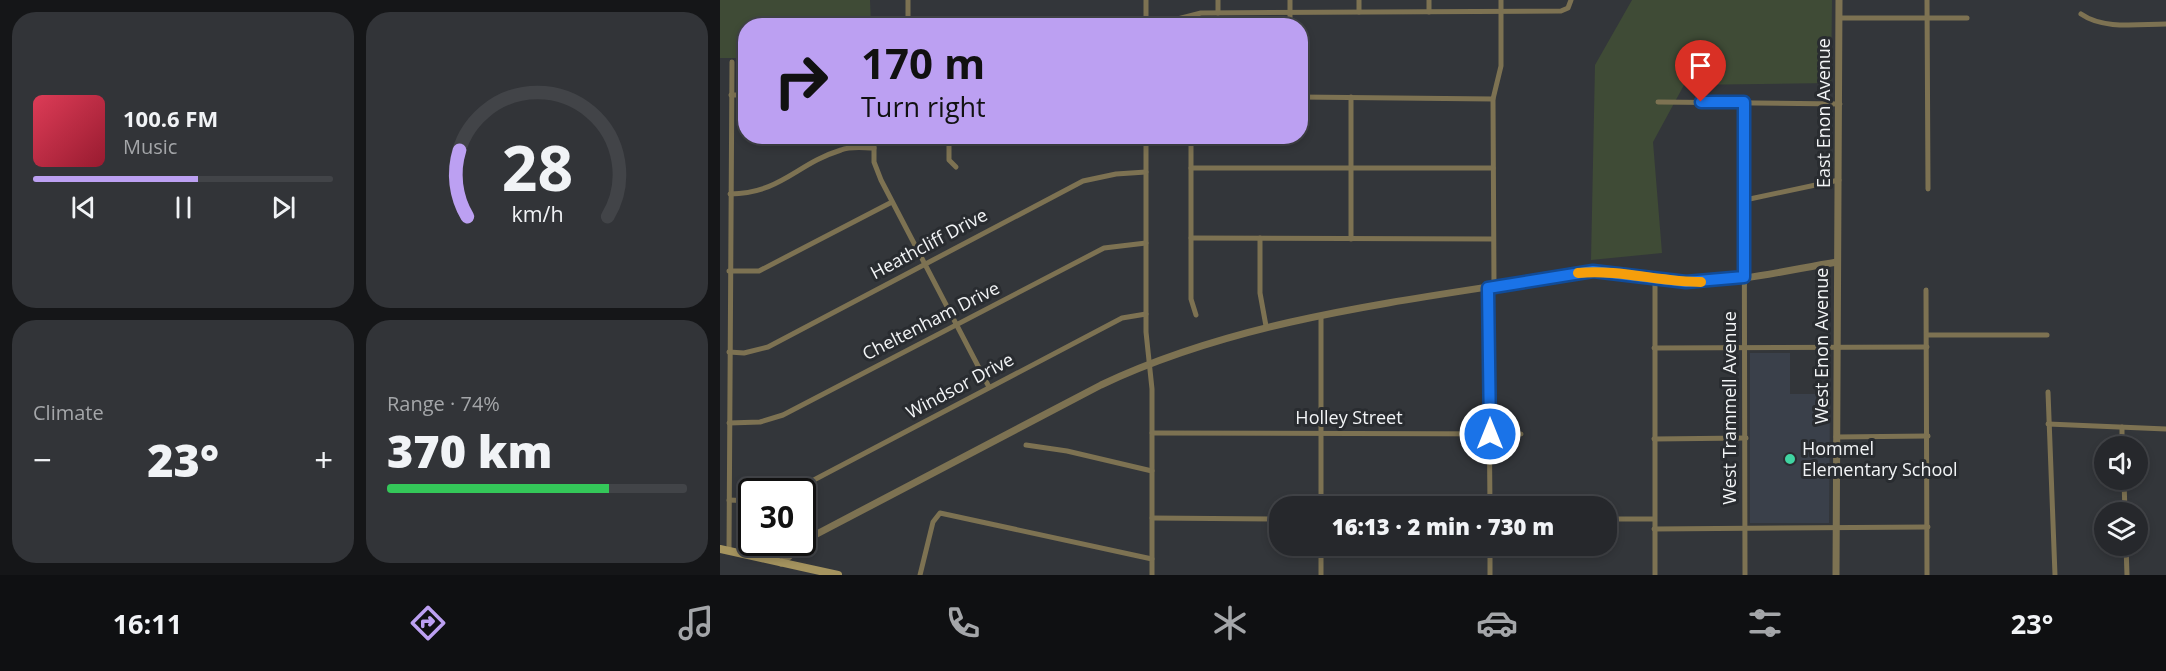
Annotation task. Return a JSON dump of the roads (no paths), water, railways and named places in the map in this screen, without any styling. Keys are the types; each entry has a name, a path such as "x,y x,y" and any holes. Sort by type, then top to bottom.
{"main road":[{"path":"724,550 838,575"}],"street":[{"path":"908,0 908,18"},
{"path":"1146,0 1146,18"},
{"path":"1218,0 1218,13"},
{"path":"1290,0 1290,18"},
{"path":"1359,0 1359,12"},
{"path":"1429,0 1429,12"},
{"path":"1490,496 1493,99 1501,66 1501,0"},
{"path":"1181,18 1193,14 1218,13 1561,11 1568,8 1571,0"},
{"name":"East Enon Avenue","path":"1838,226 1839,0"},
{"path":"1927,0 1928,189"},
{"path":"2081,14 2098,22 2114,24 2166,24"},
{"path":"1839,18 1967,18"},
{"path":"724,550 729,500 732,62"},
{"path":"731,95 738,95"},
{"path":"1308,97 1493,99"},
{"path":"1351,97 1351,239"},
{"path":"1658,102 1840,104"},
{"name":"West Trammell Avenue","path":"1744,102 1745,575"},
{"path":"874,144 874,162 892,202 989,387"},
{"path":"949,144 950,160 956,167"},
{"path":"1146,144 1146,314 1152,433 1152,575"},
{"path":"1191,144 1191,299 1196,315"},
{"path":"730,194 750,194 770,188 820,158 840,150 874,148"},
{"path":"1191,168 1493,168"},
{"name":"Heathcliff Drive","path":"729,352 744,353 768,347 924,262 1083,181 1116,174 1146,172"},
{"path":"1745,200 1839,180"},
{"path":"729,272 759,271 892,202"},
{"name":"West Enon Avenue","path":"1836,575 1838,226"},
{"path":"1191,238 1493,239"},
{"path":"1260,238 1260,293 1266,327"},
{"name":"Cheltenham Drive","path":"729,423 760,422 783,415 1104,248 1146,243"},
{"path":"781,563 813,536 1149,362 1266,327 1593,271 1704,282 1837,262"},
{"path":"1654,278 1654,575"},
{"path":"1926,290 1927,575"},
{"name":"Windsor Drive","path":"816,479 1122,318 1146,314"},
{"path":"1321,496 1322,316"},
{"path":"1927,336 2047,335"},
{"path":"1654,348 1927,347"},
{"path":"2048,393 2055,575"},
{"path":"2048,424 2166,429"},
{"path":"2122,427 2122,436"},
{"name":"Holley Street","path":"1152,433 1521,434"},
{"path":"1836,437 1928,436"},
{"path":"1654,439 1746,438"},
{"path":"1026,446 1067,451 1152,471"},
{"path":"729,500 738,500"},
{"path":"920,575 933,522 940,513 1152,559"},
{"path":"1152,518 1269,519"},
{"path":"1617,519 1654,519"},
{"path":"1654,529 1928,527"},
{"path":"1321,556 1321,575"},
{"path":"1490,556 1490,575"},
{"path":"2126,556 2127,575"}],"place":[{"name":"Hommel Elementary School","path":"1790,459"}]}
